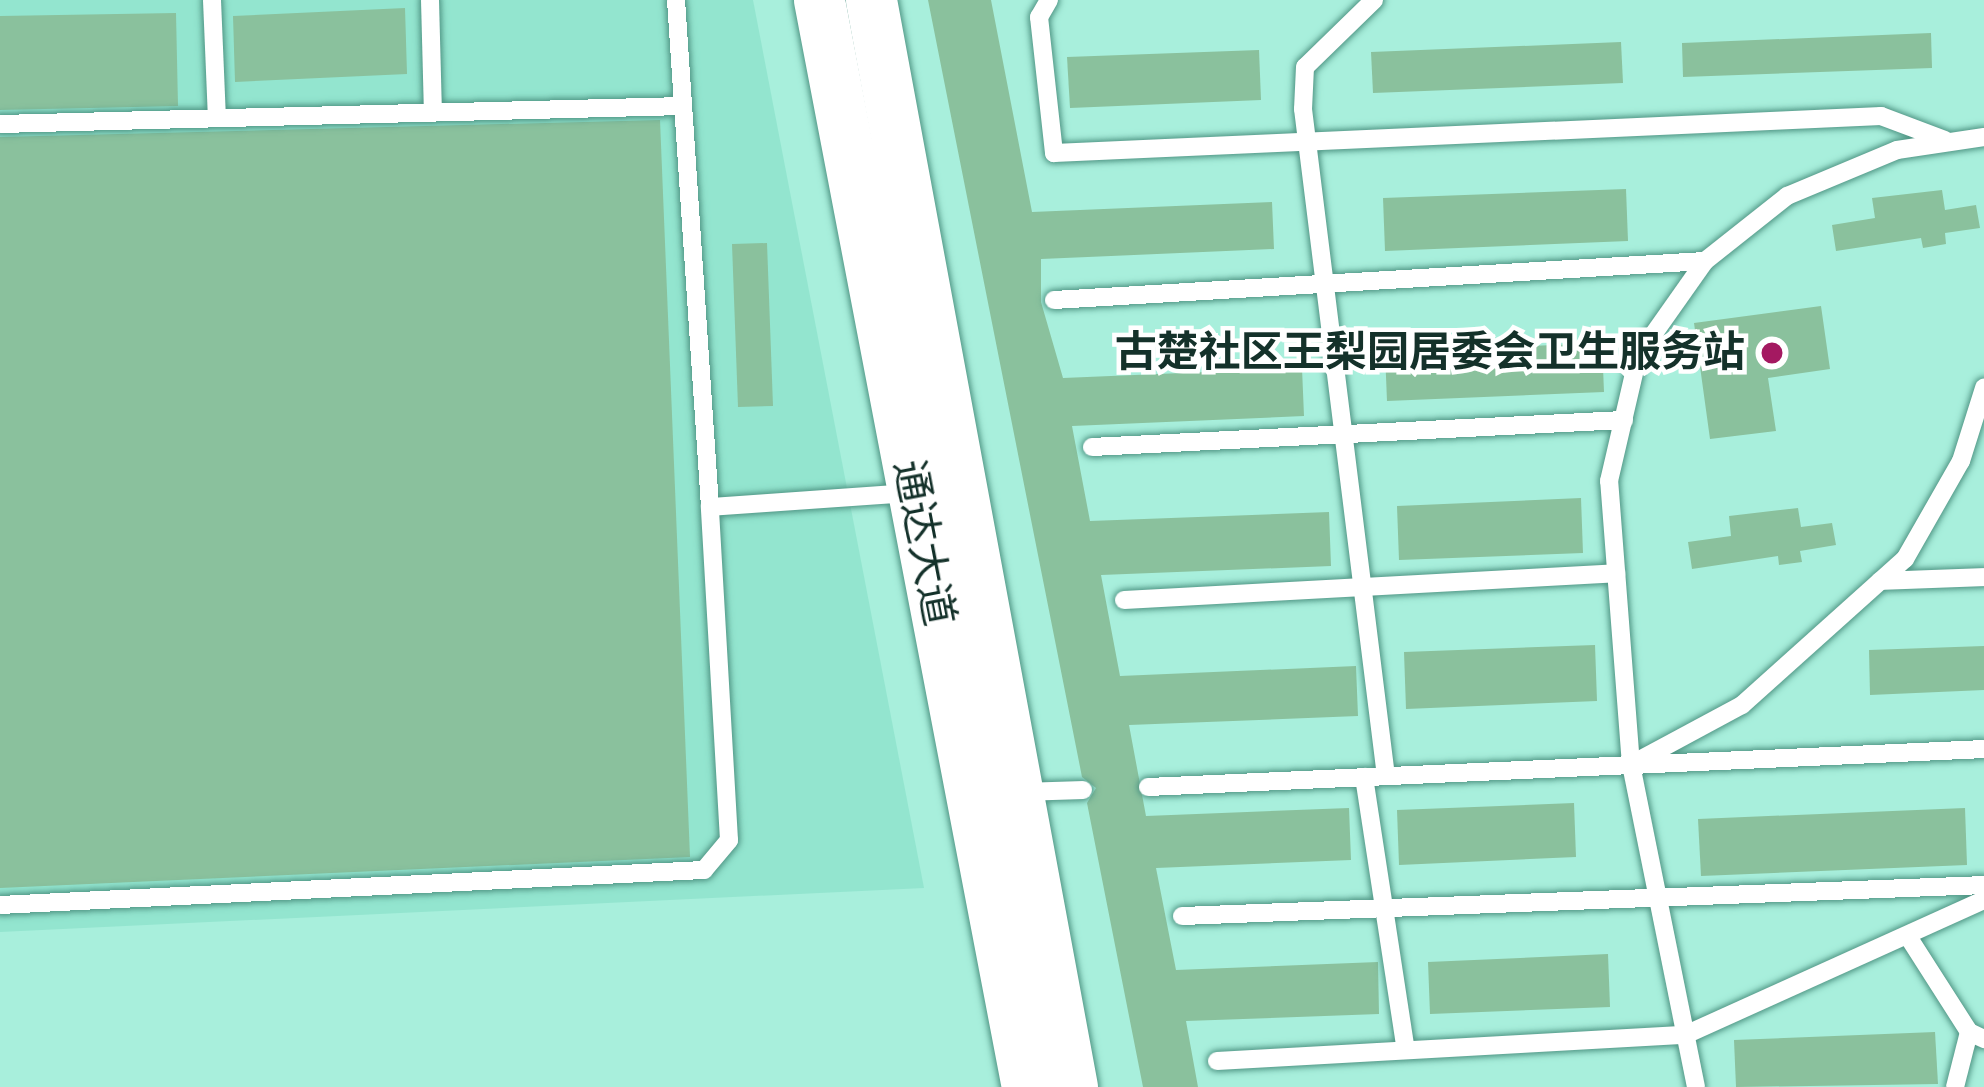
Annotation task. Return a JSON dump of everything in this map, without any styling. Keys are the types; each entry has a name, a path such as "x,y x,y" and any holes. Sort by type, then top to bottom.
{"main road":[{"name":"通达大道","path":"818,0 937,490"},
{"name":"通达大道","path":"871,0 937,490 994,794 1027,1087"},
{"name":"通达大道","path":"994,794 1072,1087"}],"lane":[{"path":"212,0 217,118"},
{"path":"430,0 433,112"},
{"path":"0,905 704,871 729,840 676,0"},
{"path":"1049,0 1039,17 1054,153 1881,116 1949,142"},
{"path":"1374,0 1305,68 1307,141 1387,776"},
{"path":"0,124 683,106"},
{"path":"1696,1087 1630,765 1609,481 1638,356 1706,261 1787,196 1897,150 1984,137"},
{"path":"1054,300 1706,261"},
{"path":"1630,765 1742,705 1880,581 1939,500 1980,413 1984,388"},
{"path":"1092,447 1624,420"},
{"path":"710,507 937,490"},
{"path":"1124,601 1616,573"},
{"path":"1880,581 1984,577"},
{"path":"1148,787 1984,749"},
{"path":"1364,777 1406,1050"},
{"path":"994,794 1083,790"},
{"path":"1182,916 1984,885"},
{"path":"1216,1061 1684,1035 1909,938 1984,900"},
{"path":"1909,938 1976,1035 1954,1087"}],"shaded area":[{"path":"0,0 753,0 924,888 0,932"}],"building":[{"path":"928,0 991,0 1032,212 1272,202 1274,249 1041,259 1041,302 1063,378 1302,368 1304,416 1072,426 1090,521 1329,512 1331,566 1101,575 1120,676 1356,666 1358,716 1129,725 1146,816 1349,808 1351,860 1156,868 1176,970 1378,962 1379,1014 1186,1021 1198,1087 1143,1087 1087,803 1096,788 1082,777"},
{"path":"405,8 407,74 235,82 233,16"},
{"path":"176,13 178,106 0,110 0,16"},
{"path":"1931,33 1932,68 1683,77 1682,43"},
{"path":"1621,42 1623,83 1373,93 1371,52"},
{"path":"1259,50 1261,100 1070,108 1067,57"},
{"path":"660,120 690,857 0,888 0,137"},
{"path":"1626,189 1628,241 1385,251 1383,198"},
{"path":"1942,190 1945,210 1976,205 1980,228 1945,233 1946,244 1923,248 1921,238 1836,251 1832,225 1875,218 1872,198"},
{"path":"767,243 773,406 738,407 732,244"},
{"path":"1821,306 1830,369 1768,378 1776,431 1710,439 1694,323"},
{"path":"1602,343 1604,392 1387,401 1385,352"},
{"path":"1581,498 1583,553 1399,560 1397,506"},
{"path":"1798,508 1801,527 1832,523 1836,545 1800,551 1802,562 1779,565 1778,556 1692,569 1688,542 1731,536 1729,516"},
{"path":"1595,645 1597,701 1406,709 1404,652"},
{"path":"1984,646 1984,690 1870,695 1869,650"},
{"path":"1574,803 1576,857 1399,865 1397,810"},
{"path":"1965,808 1967,865 1701,876 1698,819"},
{"path":"1608,954 1610,1007 1430,1014 1428,962"},
{"path":"1935,1032 1938,1084 1736,1087 1734,1040"}],"place":[{"name":"古楚社区王梨园居委会卫生服务站","path":"1772,353"}]}
